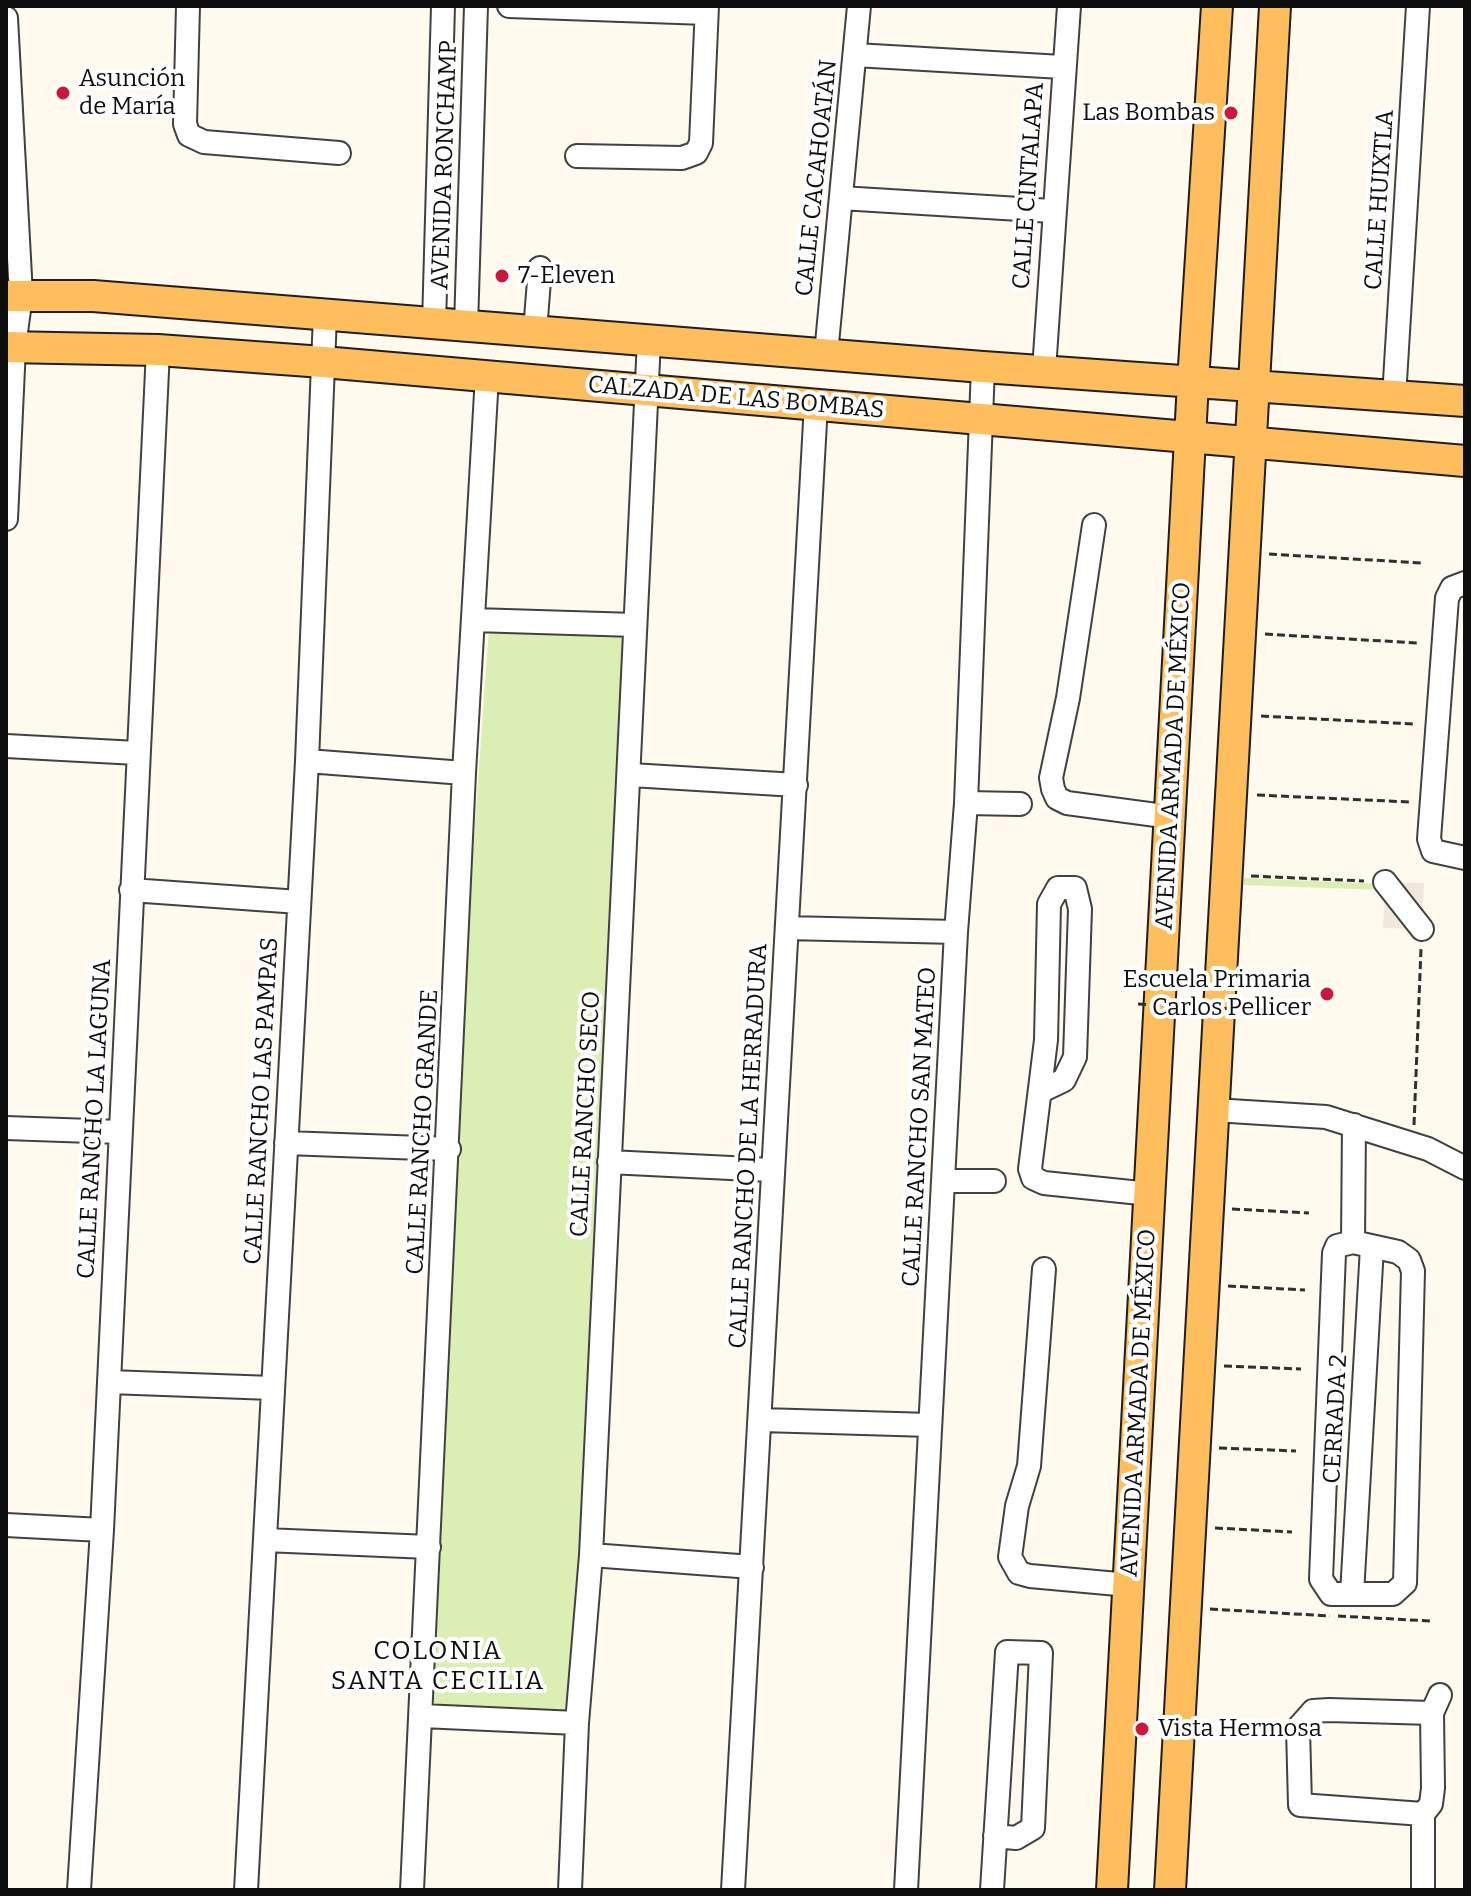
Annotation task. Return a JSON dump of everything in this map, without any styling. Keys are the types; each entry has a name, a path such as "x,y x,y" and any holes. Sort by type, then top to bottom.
{"main road":[{"name":"AVENIDA ARMADA DE MÉXICO","path":"1112,1890 1193,382 1217,6"},
{"path":"1170,1890 1275,6"},
{"name":"CALZADA DE LAS BOMBAS","path":"11,321 93,296 983,367 1465,401"},
{"name":"CALZADA DE LAS BOMBAS","path":"11,321 158,350 1465,461"}],"street":[{"path":"188,6 185,124 189,135 204,142 339,153"},
{"name":"AVENIDA RONCHAMP","path":"434,324 443,6"},
{"name":"AVENIDA RONCHAMP","path":"466,326 476,6"},
{"path":"509,6 706,9 701,143 696,153 682,158 577,156"},
{"name":"CALLE CACAHOATÁN","path":"826,354 859,6"},
{"name":"CALLE CINTALAPA","path":"1044,370 1052,211 1069,6"},
{"name":"CALLE HUIXTLA","path":"1394,397 1418,6"},
{"path":"6,18 11,321 6,519"},
{"path":"855,55 1062,67"},
{"path":"439,157 471,158"},
{"path":"841,198 1052,211"},
{"path":"535,331 540,268"},
{"name":"CALLE RANCHO LAS PAMPAS","path":"246,1890 307,761 325,315"},
{"name":"CALLE RANCHO SECO","path":"570,1890 577,1723 591,1555 631,775 649,340"},
{"name":"CALLE RANCHO LA LAGUNA","path":"79,1890 102,1530 158,350"},
{"name":"CALLE RANCHO SAN MATEO","path":"906,1890 956,932 966,803 983,367"},
{"name":"CALLE RANCHO GRANDE","path":"412,1890 449,1149 464,773 487,376"},
{"name":"CALLE RANCHO DE LA HERRADURA","path":"733,1890 762,1420 771,1170 816,404"},
{"path":"1094,525 1068,698 1051,778 1057,798 1077,805 1171,817"},
{"path":"1465,583 1452,588 1447,598 1429,839 1433,851 1465,858"},
{"path":"474,620 635,625"},
{"path":"6,746 137,753"},
{"path":"307,761 464,773"},
{"path":"631,775 796,785"},
{"path":"966,803 1020,804"},
{"path":"1385,882 1422,929"},
{"path":"1041,1091 1064,1080 1075,1057 1080,909 1075,888 1058,888 1049,904 1041,1091 1029,1161 1033,1178 1060,1186 1150,1194"},
{"path":"131,890 299,902"},
{"path":"787,928 956,932"},
{"path":"1214,1110 1326,1117 1414,1144 1465,1168"},
{"path":"1353,1247 1405,1255 1413,1271 1405,1583 1393,1594 1331,1594 1321,1579 1353,1247 1354,1125"},
{"path":"6,1128 120,1132"},
{"path":"286,1143 449,1149"},
{"path":"609,1162 771,1170"},
{"path":"943,1181 994,1181"},
{"name":"CERRADA 2","path":"1352,1594 1353,1247"},
{"path":"1044,1269 1029,1466 1009,1548 1013,1565 1019,1573 1030,1576 1129,1585"},
{"path":"109,1382 272,1388"},
{"path":"762,1420 930,1425"},
{"path":"6,1525 102,1530"},
{"path":"265,1540 429,1547"},
{"path":"591,1555 752,1567"},
{"path":"992,1890 995,1836 1007,1652 1041,1653 1033,1828 1016,1838 995,1836"},
{"path":"1423,1814 1300,1805 1298,1728 1304,1718 1321,1710 1436,1704 1433,1788 1431,1804 1423,1814 1423,1890"},
{"path":"422,1716 577,1723"}],"path":[{"path":"1245,553 1422,563"},
{"path":"1241,633 1417,643"},
{"path":"1237,715 1413,724"},
{"path":"1233,794 1410,802"},
{"path":"1228,875 1385,882"},
{"path":"1414,1144 1422,929"},
{"path":"1138,1004 1235,1009"},
{"path":"1208,1207 1309,1213"},
{"path":"1204,1285 1305,1290"},
{"path":"1200,1365 1301,1369"},
{"path":"1195,1447 1296,1451"},
{"path":"1191,1527 1292,1532"},
{"path":"1186,1608 1430,1621"}],"green space":[{"path":"490,613 631,620 576,1721 431,1705 452,1150"},
{"path":"1242,878 1385,884 1384,890 1242,885"}],"shaded area":[{"path":"1385,882 1424,883 1422,929 1383,928"}],"place":[{"name":"Asunción de María","path":"63,93"},
{"name":"Las Bombas","path":"1231,113"},
{"name":"7-Eleven","path":"502,276"},
{"name":"Escuela Primaria Carlos Pellicer","path":"1327,994"},
{"name":"Vista Hermosa","path":"1142,1729"}],"district":[{"name":"COLONIA SANTA CECILIA","path":"438,1667"}]}
